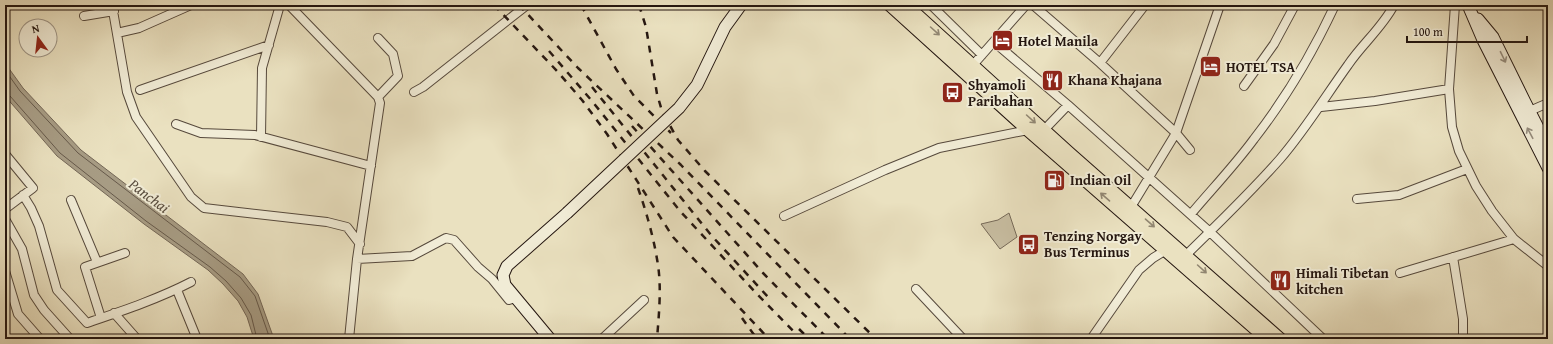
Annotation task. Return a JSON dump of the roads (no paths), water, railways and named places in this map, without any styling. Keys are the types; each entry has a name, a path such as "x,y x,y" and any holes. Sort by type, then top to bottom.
{"main road":[{"path":"890,5 972,70 1044,130 1131,206 1169,247 1186,255 1280,339"},
{"path":"906,5 918,15 972,70 1028,130 1169,247 1267,339"}],"street":[{"path":"117,33 139,28 191,5"},
{"path":"261,137 262,68 280,5"},
{"path":"289,5 378,97 380,104 357,260 349,339"},
{"path":"414,92 423,87 527,5"},
{"path":"550,339 505,285 503,275 506,266 567,213 679,108 697,85 725,27 741,5"},
{"path":"918,15 927,5"},
{"path":"931,5 982,55"},
{"path":"972,70 982,55 1026,5"},
{"path":"1033,5 1100,63 1176,133 1190,150"},
{"path":"1100,63 1145,5"},
{"path":"1131,206 1150,178 1176,133 1220,5"},
{"path":"1244,86 1274,44 1295,5"},
{"path":"1190,214 1254,139 1288,92 1324,28 1335,5"},
{"path":"1186,255 1210,232 1280,158 1321,106 1348,64 1388,18 1394,5"},
{"path":"1455,5 1449,89 1452,127 1459,150 1476,186 1492,211 1514,239 1548,266"},
{"path":"84,16 113,8 127,92 136,117 191,197 204,208 327,222 347,227 360,244"},
{"path":"1471,9 1483,40 1525,113 1548,147"},
{"path":"378,38 393,54 398,76 378,97"},
{"path":"994,42 1068,105 1210,232 1323,339"},
{"path":"140,90 268,45"},
{"path":"1321,106 1375,102 1449,89"},
{"path":"1525,113 1548,103"},
{"path":"1044,130 1068,105"},
{"path":"1525,113 1548,168"},
{"path":"176,124 201,133 255,135 371,166"},
{"path":"784,216 885,170 939,148 1028,130"},
{"path":"5,154 33,188 5,209"},
{"path":"1357,199 1399,195 1467,169"},
{"path":"23,195 40,226 57,290 87,323 177,290 191,282"},
{"path":"71,200 97,262"},
{"path":"5,219 22,249 34,295 44,310 70,339"},
{"path":"357,260 412,256 446,238 454,240 478,267 492,279 509,300 516,298"},
{"path":"1400,273 1514,239"},
{"path":"1091,339 1139,270 1169,247"},
{"path":"102,318 85,267 125,253"},
{"path":"1453,257 1463,319 1463,339"},
{"path":"5,271 18,314 40,339"},
{"path":"916,289 963,339"},
{"path":"177,290 197,339"},
{"path":"602,339 644,300"},
{"path":"114,313 137,339"}],"water":[{"path":"5,63 23,88 81,150 243,274 258,294 274,339 254,339 247,317 238,301 208,270 144,224 57,156 5,96"}],"railway":[{"path":"494,5 557,71 582,100 607,134 673,237 769,339"},
{"path":"519,5 578,68 681,165 850,339"},
{"path":"581,5 616,69 634,96 671,133"},
{"path":"639,5 646,27 657,94 662,111 678,140 705,171 876,339"},
{"path":"549,51 592,101 680,211 801,339"},
{"path":"592,87 711,235 768,297"},
{"path":"632,126 763,273 828,339"},
{"path":"638,188 651,232 659,269 660,299 657,339"},
{"path":"742,318 757,339"},
{"path":"799,329 809,339"}],"place":[{"name":"Hotel Manila","path":"1002,41"},
{"name":"HOTEL TSA","path":"1211,67"},
{"name":"Khana Khajana","path":"1053,80"},
{"name":"Shyamoli Paribahan","path":"952,93"},
{"name":"Indian Oil","path":"1055,180"},
{"name":"Tenzing Norgay Bus Terminus","path":"1029,244"},
{"name":"Himali Tibetan kitchen","path":"1281,281"}],"water label":[{"name":"Panchai","path":"149,196"}]}
